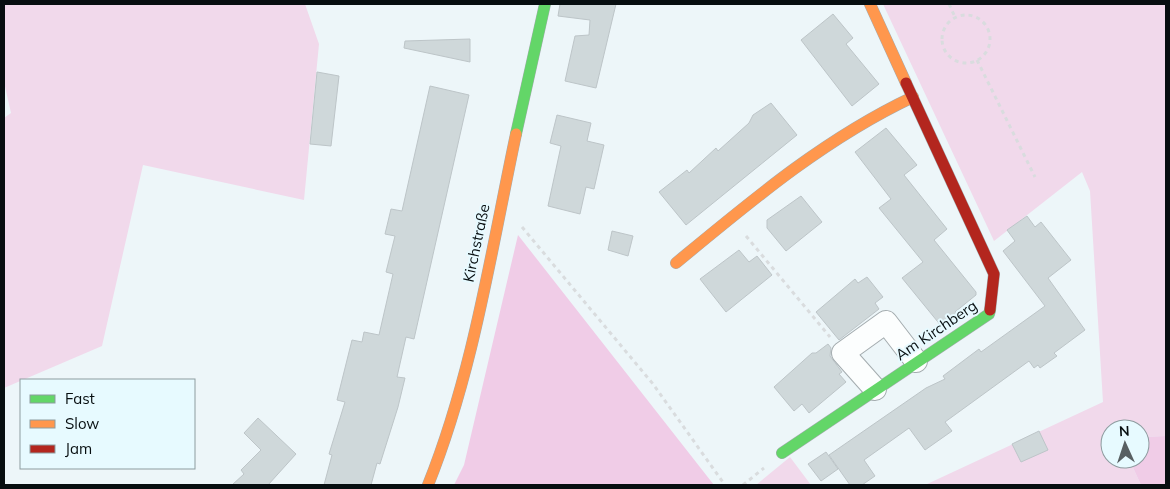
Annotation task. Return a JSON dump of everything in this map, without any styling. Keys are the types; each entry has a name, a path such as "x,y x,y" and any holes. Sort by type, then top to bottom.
{"street":[{"name":"Kirchstraße","path":"428,485 444,446 461,388 500,202 545,4"},
{"name":"Am Kirchberg","path":"782,453 916,361 989,314 994,274 870,4"},
{"path":"676,264 804,161 884,109 913,97"},
{"path":"875,389 843,354 886,322 916,361"}],"path":[{"path":"949,4 955,17"},
{"path":"971,15 982,20 987,27 990,37 989,46 984,55 977,60 964,63 957,61 944,50 942,36 944,27 955,17 971,15"},
{"path":"977,60 1035,177"},
{"path":"500,202 653,384 725,485"},
{"path":"731,218 843,354"}],"shaded area":[{"path":"4,4 305,4 319,44 304,200 143,165 102,346 25,379 20,379 20,381 4,388 4,118 11,113 4,82"},
{"path":"883,4 1166,4 1166,436 1150,437 1150,419 1100,419 1100,469 1134,469 1141,485 925,485 1103,402 1090,191 1082,172 994,241"},
{"path":"518,235 714,485 454,485 464,465"},
{"path":"1166,436 1166,485 1141,485 1134,469 1150,469 1150,437"},
{"path":"790,457 811,485 756,485"}],"building":[{"path":"560,4 616,4 596,88 565,81 575,36 589,35 590,20 558,16"},
{"path":"833,14 853,38 846,44 879,84 852,106 801,40"},
{"path":"470,39 470,62 404,48 405,41"},
{"path":"317,72 339,76 331,146 310,144"},
{"path":"430,86 469,95 414,339 406,337 397,377 405,378 398,407 380,464 377,463 371,485 324,485 332,455 329,454 345,402 337,400 352,340 362,342 364,332 379,335 393,274 386,272 395,236 385,234 391,209 402,211"},
{"path":"771,103 797,135 686,225 659,192 687,170 689,173 716,148 718,151 749,123 753,115"},
{"path":"557,115 591,123 587,141 604,145 594,189 586,187 580,214 548,206 561,146 550,143"},
{"path":"886,128 917,165 904,175 947,229 934,240 976,292 976,295 955,312 958,316 942,327 902,278 923,262 879,208 891,199 855,152"},
{"path":"801,196 822,222 786,251 767,228 767,220"},
{"path":"1027,216 1035,227 1041,222 1071,260 1048,278 1085,330 1054,353 1057,356 1040,368 1038,365 1034,368 1029,361 945,422 952,431 925,450 909,428 864,460 875,476 862,485 850,485 829,455 926,388 945,379 943,376 979,349 981,352 1045,306 1003,251 1015,241 1007,230"},
{"path":"612,231 633,236 628,256 608,250"},
{"path":"739,250 749,262 757,256 772,275 726,312 700,279"},
{"path":"867,277 883,297 875,303 879,309 839,340 816,312 855,279 858,283"},
{"path":"828,344 831,348 830,356 842,372 839,374 846,382 809,413 802,404 794,411 774,387 812,353 816,353"},
{"path":"258,418 296,454 268,485 232,485 244,474 241,470 261,450 244,433"},
{"path":"1039,431 1048,450 1021,462 1012,444"},
{"path":"826,452 838,469 821,481 808,464"}],"traffic: fast":[{"path":"516,134 545,4"},
{"path":"782,453 989,314 990,310"}],"traffic: slow":[{"path":"870,4 906,83"},
{"path":"676,263 789,172 849,132 913,97"},
{"path":"428,485 444,443 469,356 480,312 516,134"}],"traffic: jam":[{"path":"906,83 994,274 990,310"}]}
